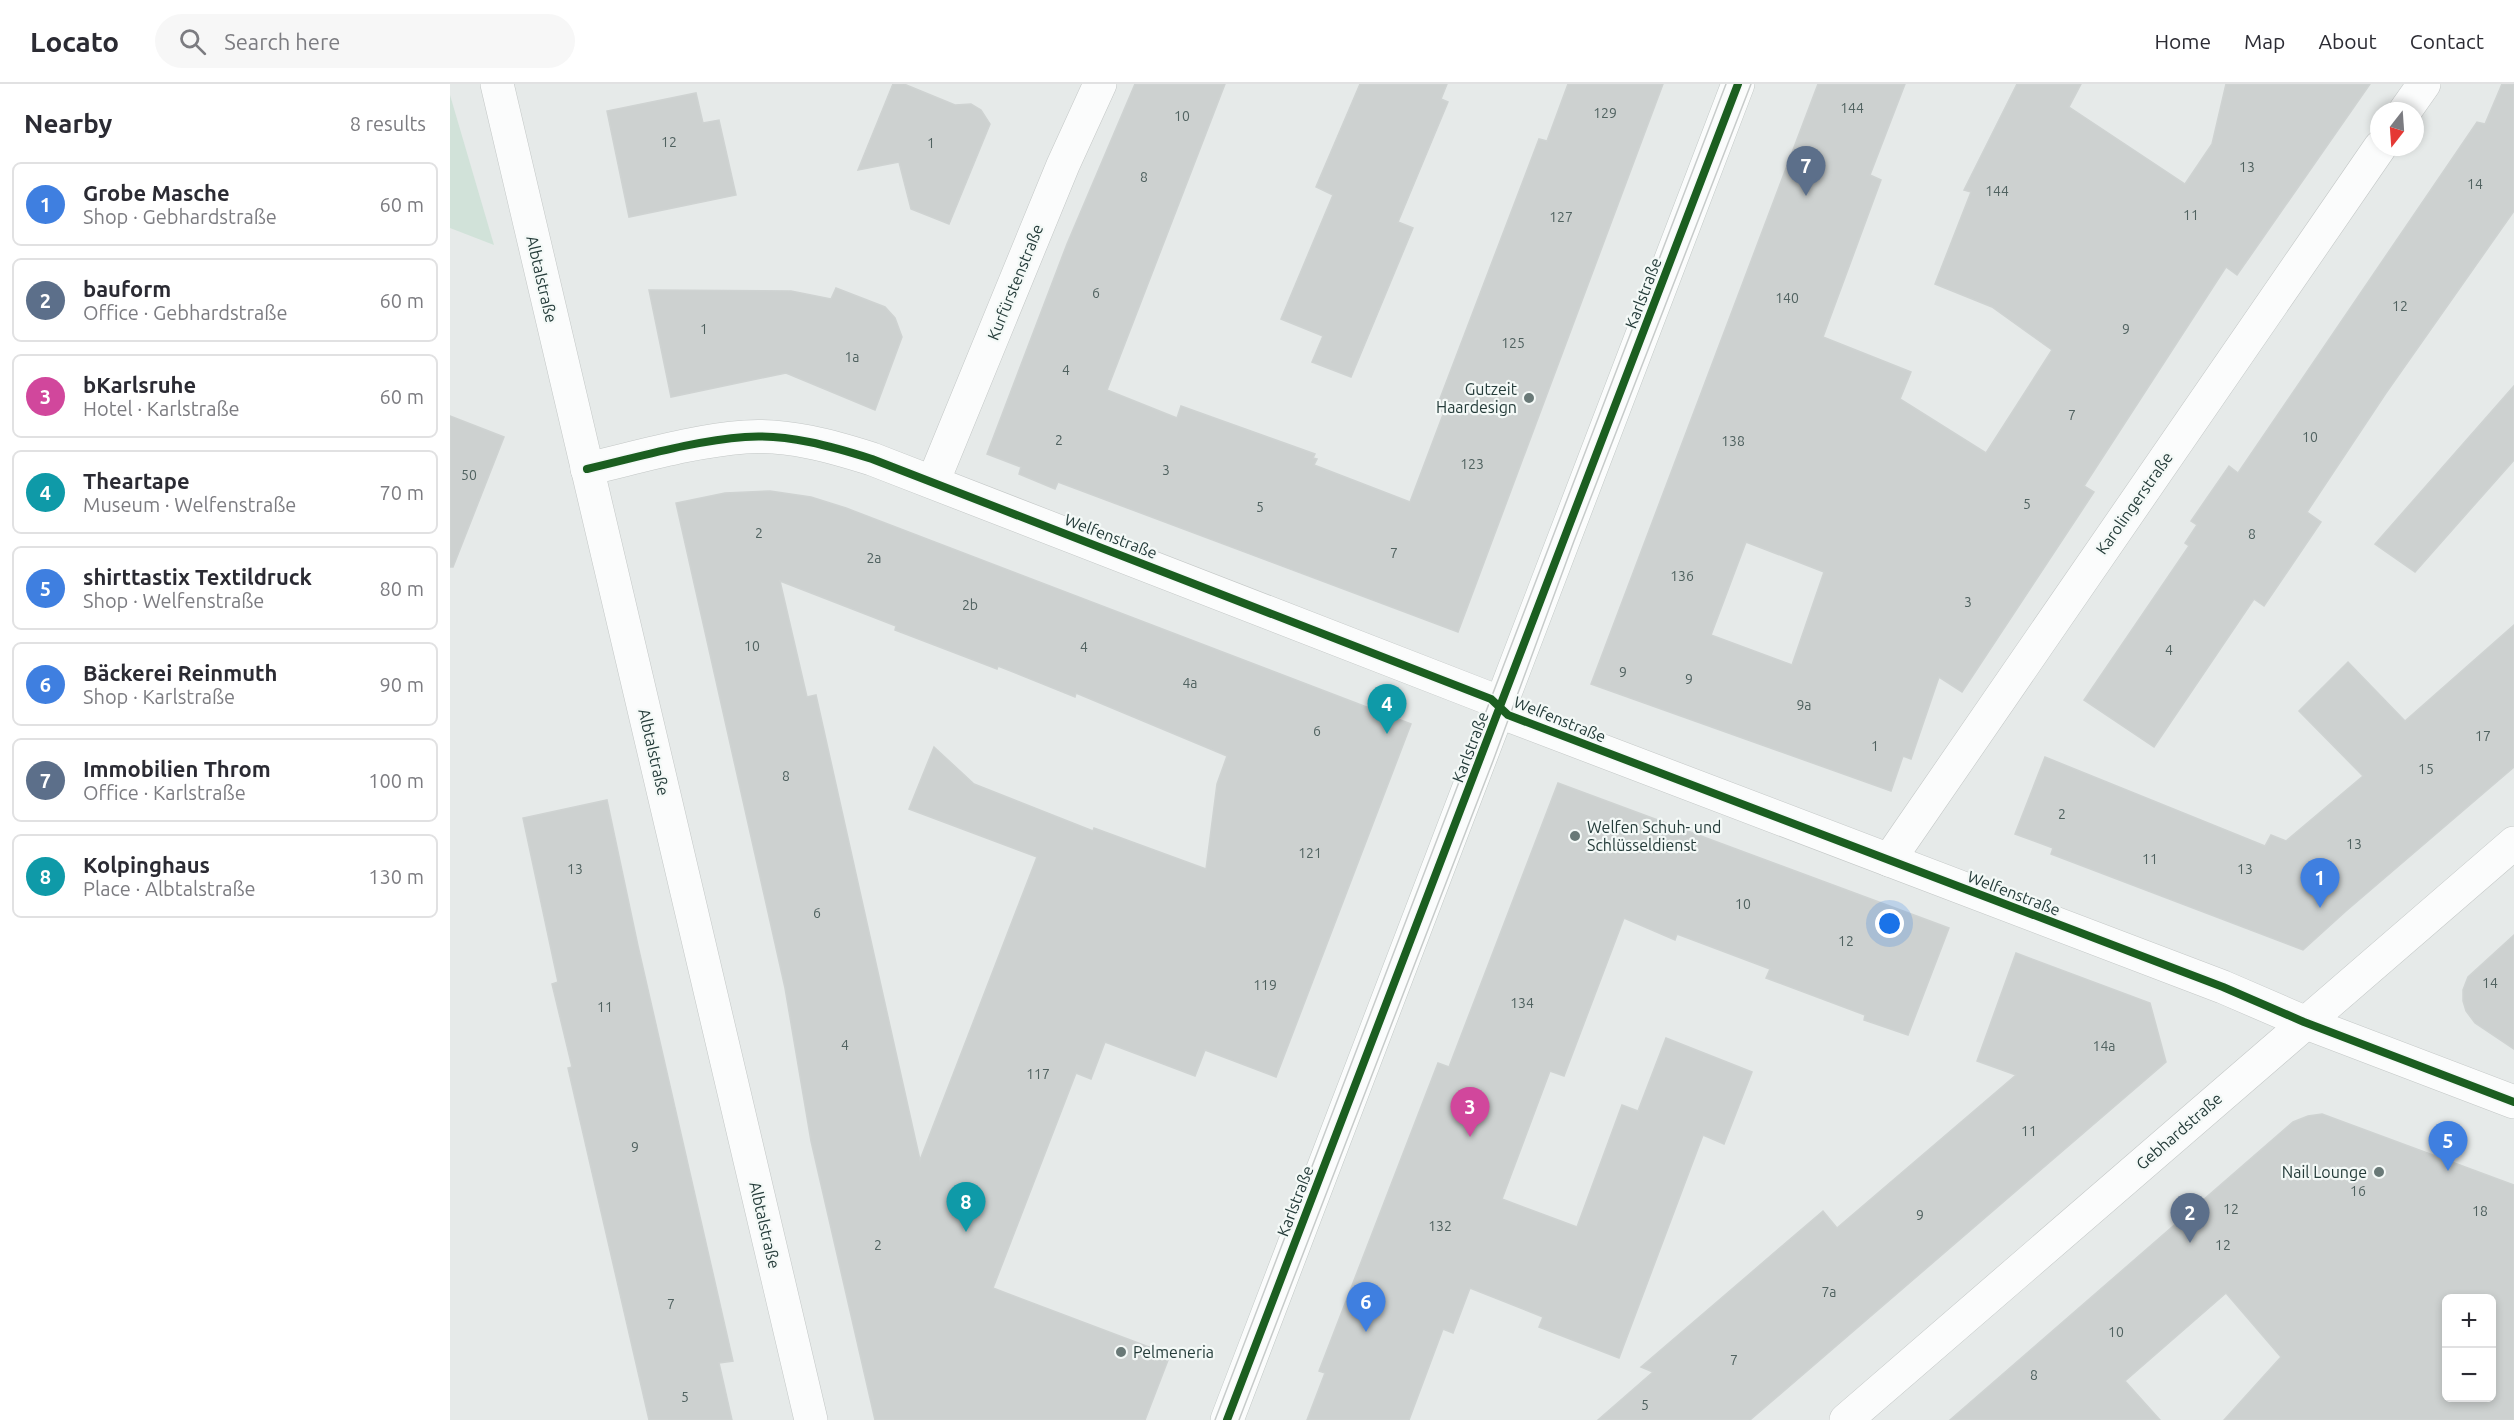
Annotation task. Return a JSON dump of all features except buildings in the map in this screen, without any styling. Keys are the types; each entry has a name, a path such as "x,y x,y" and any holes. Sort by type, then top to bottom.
{"street":[{"name":"Albtalstraße","path":"497,84 810,1420"},
{"name":"Kurfürstenstraße","path":"933,482 1063,165 1100,84"},
{"name":"Karlstraße","path":"1227,1420 1738,84"},
{"path":"2411,102 2424,84"},
{"name":"Karolingerstraße","path":"1889,860 2374,156"},
{"name":"Welfenstraße","path":"587,469 704,443 747,437 789,438 829,445 933,482 1491,699 1508,715 2223,987 2304,1022 2514,1102"},
{"name":"Gebhardstraße","path":"1846,1420 2304,1022 2514,843"}],"shaded area":[{"path":"450,95 494,245 450,228"}],"tram line":[{"path":"1215,1420 1726,84"},
{"path":"1239,1420 1751,84"}],"cycle path":[{"path":"1227,1420 1738,84"},
{"path":"587,469 685,446 745,437 793,439 872,459 1491,699 1508,715 2223,987 2304,1022 2514,1102"}],"place":[{"name":"Immobilien Throm","path":"1806,196"},
{"name":"Gutzeit Haardesign","path":"1529,398"},
{"name":"Theartape","path":"1387,734"},
{"name":"Welfen Schuh- und Schlüsseldienst","path":"1575,836"},
{"name":"Grobe Masche","path":"2320,908"},
{"name":"bKarlsruhe","path":"1470,1137"},
{"name":"shirttastix Textildruck","path":"2448,1171"},
{"name":"Nail Lounge","path":"2379,1172"},
{"name":"Kolpinghaus","path":"966,1232"},
{"name":"bauform","path":"2190,1243"},
{"name":"Bäckerei Reinmuth","path":"1366,1332"},
{"name":"Pelmeneria","path":"1121,1352"}]}
